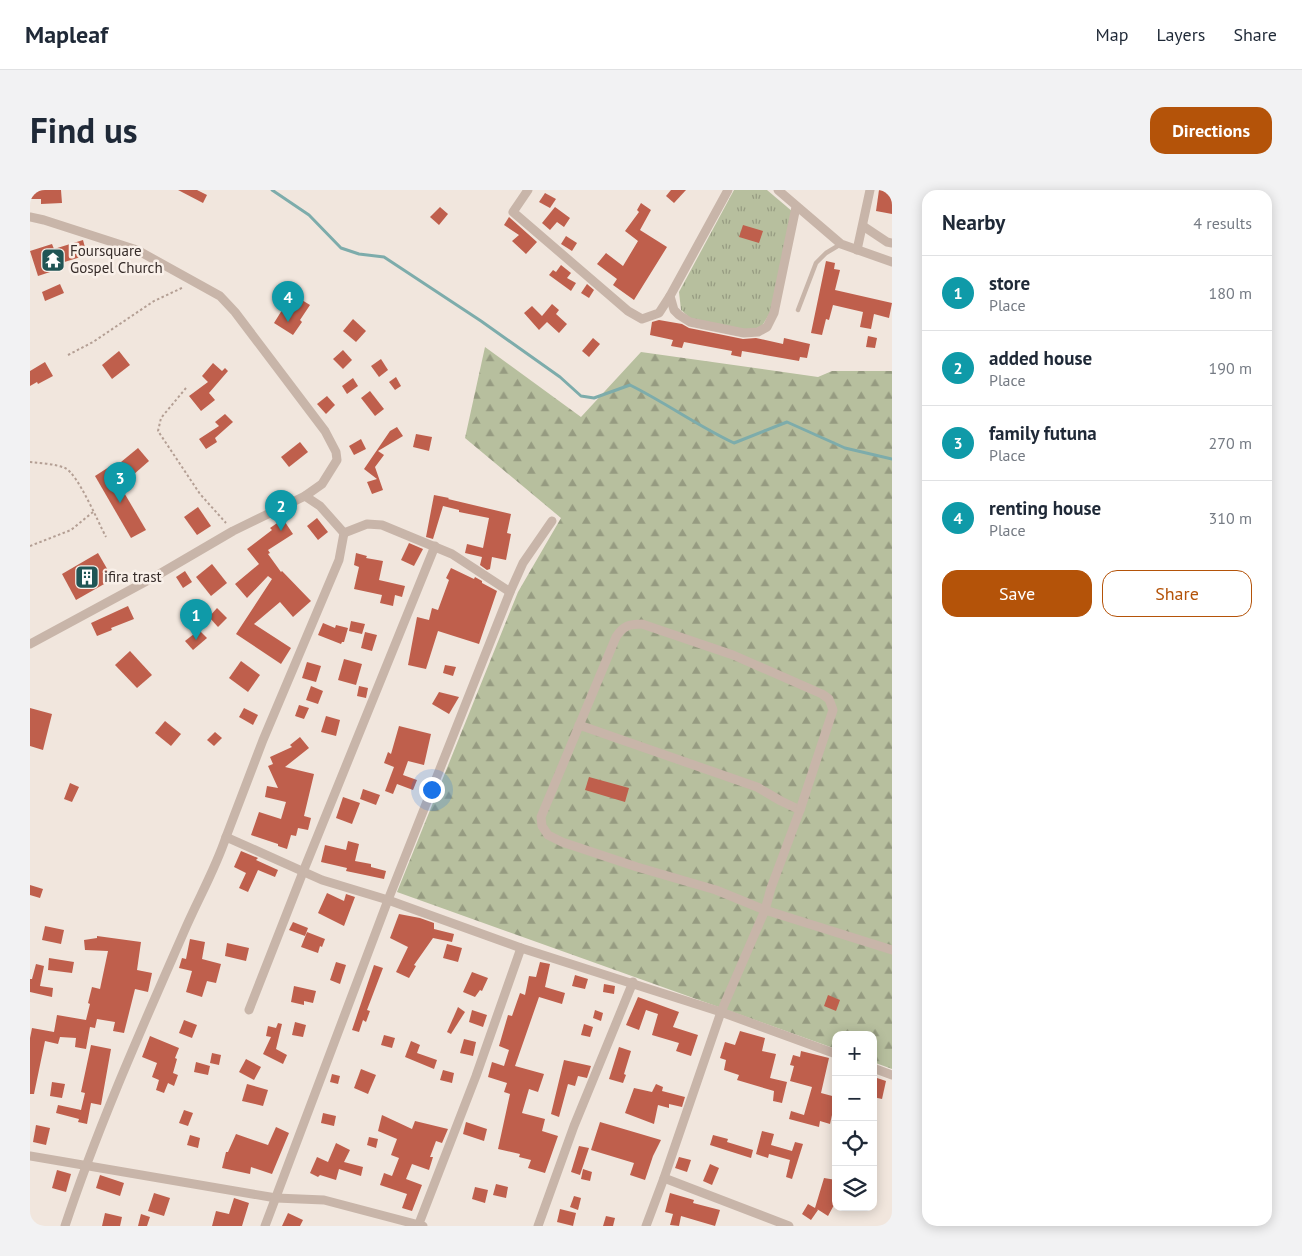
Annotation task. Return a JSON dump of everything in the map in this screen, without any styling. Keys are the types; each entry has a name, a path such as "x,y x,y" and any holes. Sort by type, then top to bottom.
{"street":[{"path":"528,190 513,212 628,311 642,319 659,313 728,190"},
{"path":"778,190 841,244 892,262"},
{"path":"857,250 870,190"},
{"path":"670,296 674,310 678,315 690,322 744,333 758,332 767,326 774,313 796,207"},
{"path":"30,217 137,250 220,296 235,312 325,431 336,452 337,460 322,484 305,496 233,531 156,576 30,644"},
{"path":"863,226 887,242 892,243"},
{"path":"305,496 320,506 344,533"},
{"path":"265,1226 388,900 510,592 523,563 552,521"},
{"path":"344,533 367,524 382,525 452,554 510,592"},
{"path":"65,1226 85,1166 196,903 219,859 263,740 339,560 344,533"},
{"path":"249,1010 435,546"},
{"path":"646,1226 722,1012 765,910 833,710 829,699 822,694 733,654 642,624 627,625 621,629 541,816 542,826 548,835 562,842 637,867 716,890 765,910 892,950"},
{"path":"579,725 757,787 800,810"},
{"path":"226,837 322,880 388,900 521,948 633,982 722,1012 832,1053"},
{"path":"30,1156 276,1198 324,1200 420,1225 476,1076 521,948"},
{"path":"538,1226 574,1126 633,982"},
{"path":"877,1069 892,1075"},
{"path":"664,1178 789,1226"}],"lane":[{"path":"798,310 816,263 826,253 841,244"}],"path":[{"path":"68,355 93,342 154,301 196,282"},
{"path":"186,388 161,418 158,431 200,494 233,531"},
{"path":"30,462 67,469 84,491 106,536"},
{"path":"30,546 71,530 93,512"}],"green space":[{"path":"734,190 767,190 793,212 770,313 762,326 749,331 690,318 681,310 679,292"},
{"path":"485,347 581,417 641,352 818,377 832,371 892,371 892,1069 877,1063 877,1031 832,1031 832,1048 397,892 518,592 561,518 465,438"}],"building":[{"path":"30,190 61,190 62,203 41,204 41,199 30,199"},
{"path":"178,190 197,190 207,195 203,203"},
{"path":"671,190 686,190 674,203 666,196"},
{"path":"879,190 892,190 892,214 876,211"},
{"path":"545,193 556,199 550,208 539,202"},
{"path":"641,203 651,210 640,230 667,247 634,300 613,285 617,279 597,264 606,253 623,266 638,241 625,231 639,212 637,210"},
{"path":"440,207 448,214 439,225 430,217"},
{"path":"555,207 570,218 564,227 557,222 550,230 542,223"},
{"path":"509,217 537,242 526,254 512,241 519,235 504,225"},
{"path":"743,225 763,231 759,243 739,237"},
{"path":"566,236 577,243 572,251 561,244"},
{"name":"Foursquare Gospel Church","path":"83,240 87,255 58,264 59,269 38,276 30,251 52,244 54,249"},
{"path":"826,261 835,263 834,269 840,270 835,290 892,303 889,318 874,314 871,329 860,327 863,312 833,305 829,320 826,319 822,335 811,333"},
{"path":"561,265 571,273 567,278 576,283 571,291 549,275 553,270 556,272"},
{"path":"60,284 64,293 45,301 42,292"},
{"path":"587,284 594,290 589,298 581,293"},
{"path":"292,294 310,305 293,335 274,323"},
{"path":"552,304 559,310 556,314 567,324 559,333 547,322 539,330 524,313 532,306 542,316"},
{"path":"353,319 366,331 356,342 343,331"},
{"path":"659,320 743,339 756,338 783,344 784,338 810,344 807,358 800,357 799,361 742,351 741,357 731,355 732,351 684,342 682,348 671,346 673,340 650,335 652,322"},
{"path":"868,336 877,338 875,348 866,347"},
{"path":"593,338 600,344 589,357 582,351"},
{"path":"343,350 352,360 343,369 333,359"},
{"path":"119,351 130,365 112,379 102,365"},
{"path":"381,359 388,370 379,377 371,366"},
{"path":"45,362 53,376 30,386 30,371"},
{"path":"213,363 222,371 225,368 228,371 209,393 215,400 201,411 189,396 208,382 202,376"},
{"path":"396,377 401,386 395,390 389,382"},
{"path":"353,378 358,386 347,394 342,386"},
{"path":"370,391 384,409 375,416 361,398"},
{"path":"327,396 335,405 326,414 317,404"},
{"path":"225,414 233,422 215,438 217,442 206,449 199,439 219,426 215,422"},
{"path":"397,427 403,436 378,451 384,455 375,467 383,490 372,494 367,482 377,479 364,469 390,431"},
{"path":"416,434 432,437 429,451 413,447"},
{"path":"361,439 366,449 354,455 349,446"},
{"path":"300,442 308,452 289,467 281,457"},
{"path":"138,448 149,461 133,475 121,462"},
{"path":"109,467 146,530 131,538 95,476"},
{"path":"434,495 511,514 507,533 511,534 506,560 492,557 490,569 487,570 480,565 482,557 465,553 467,544 483,548 489,518 459,512 459,510 443,506 433,539 426,537"},
{"path":"198,507 211,526 197,535 184,517"},
{"path":"317,518 328,532 318,540 307,526"},
{"path":"283,519 293,534 268,550 270,553 268,554 281,572 311,601 293,617 280,602 254,624 291,648 281,664 236,634 272,579 268,576 247,598 235,584 259,564 247,549"},
{"path":"409,543 423,549 414,566 401,560"},
{"name":"ifira trast","path":"98,553 113,579 76,600 62,574"},
{"path":"356,553 367,556 366,558 383,561 379,580 405,586 402,597 395,595 393,606 380,603 382,595 354,589 359,567 354,565"},
{"path":"212,564 227,583 211,596 196,577"},
{"path":"451,568 474,579 475,577 497,591 479,644 438,631 426,669 408,665 417,617 429,620 432,608 438,610 449,580 446,578"},
{"path":"185,571 192,582 183,588 176,577"},
{"path":"128,606 134,619 97,636 91,623"},
{"path":"217,608 227,618 218,627 209,617"},
{"path":"351,621 365,624 362,634 349,631"},
{"path":"323,623 335,628 336,625 348,628 344,642 341,644 318,635"},
{"path":"199,630 207,638 193,650 185,641"},
{"path":"365,632 377,635 372,651 361,648"},
{"path":"130,651 152,675 137,688 115,665"},
{"path":"344,659 362,664 356,685 338,680"},
{"path":"241,661 260,675 248,692 229,678"},
{"path":"307,662 321,666 316,682 302,678"},
{"path":"445,665 456,667 453,676 443,673"},
{"path":"311,686 323,691 318,704 306,700"},
{"path":"359,686 368,688 366,698 357,696"},
{"path":"439,692 459,697 449,714 432,704"},
{"path":"299,705 309,708 304,719 295,716"},
{"path":"30,708 52,714 43,750 30,746"},
{"path":"244,708 258,715 253,725 239,717"},
{"path":"326,716 340,720 336,736 321,732"},
{"path":"165,721 181,734 171,746 155,733"},
{"path":"399,726 431,734 424,765 408,761 403,775 417,780 413,790 397,784 393,794 385,791 394,767 384,763 388,752 391,754"},
{"path":"215,732 222,738 214,746 207,740"},
{"path":"300,737 309,748 285,767 314,774 304,816 311,818 308,830 298,828 296,836 291,835 287,849 251,835 259,812 281,819 286,802 265,797 267,786 278,788 268,766 273,764 270,757 292,747 290,745"},
{"path":"589,777 629,788 625,802 585,790"},
{"path":"70,783 79,787 72,802 64,799"},
{"path":"363,789 380,795 376,805 360,799"},
{"path":"343,797 360,803 352,824 336,818"},
{"path":"348,841 359,844 355,861 371,864 371,867 386,871 384,879 346,871 347,868 321,862 325,845 346,850"},
{"path":"241,851 258,858 256,860 278,870 275,877 258,870 248,892 239,888 246,873 234,867"},
{"path":"30,885 43,889 40,898 30,895"},
{"path":"327,893 344,901 346,894 355,897 344,926 318,913"},
{"path":"399,914 434,923 434,929 454,934 452,942 433,938 414,965 416,966 409,978 396,972 408,947 390,938"},
{"path":"293,922 308,928 305,936 289,930"},
{"path":"45,926 64,930 61,944 42,940"},
{"path":"307,932 325,939 318,953 301,947"},
{"path":"97,936 141,942 137,970 152,973 148,992 135,989 124,1033 113,1031 115,1022 97,1019 95,1028 90,1027 86,1049 75,1047 76,1038 60,1037 58,1044 45,1041 34,1094 30,1094 30,1038 32,1028 54,1032 57,1015 86,1020 92,987 100,989 108,951 85,950 84,940 97,938"},
{"path":"190,939 205,942 202,959 221,964 216,983 207,981 202,997 186,992 192,971 179,968 182,958 186,959"},
{"path":"227,943 249,948 246,961 225,956"},
{"path":"447,944 462,948 458,962 443,958"},
{"path":"49,958 74,962 72,973 48,970"},
{"path":"336,962 346,965 340,984 330,980"},
{"path":"540,962 550,964 545,987 565,993 562,1004 539,997 515,1066 544,1074 538,1092 529,1089 522,1113 545,1119 542,1131 558,1136 545,1173 528,1168 531,1160 519,1157 520,1154 498,1149 510,1094 504,1092 507,1083 488,1077 492,1062 504,1066 509,1050 499,1046 508,1015 512,1016 520,993 525,995 529,976 536,977"},
{"path":"36,964 44,966 40,986 53,988 52,997 30,992 30,979 32,979"},
{"path":"374,965 383,968 367,1010 370,1011 366,1022 363,1020 359,1032 352,1030"},
{"path":"472,972 488,978 482,991 480,990 475,997 463,992"},
{"path":"575,975 588,979 585,989 572,986"},
{"path":"604,984 615,986 614,994 603,992"},
{"path":"294,986 316,991 313,1003 304,1001 304,1005 291,1002"},
{"path":"828,995 840,1000 836,1011 824,1006"},
{"path":"638,997 679,1012 673,1027 698,1035 691,1056 676,1051 679,1043 652,1035 658,1014 646,1010 639,1030 626,1025"},
{"path":"458,1007 465,1012 451,1034 447,1032"},
{"path":"472,1010 487,1015 483,1027 469,1022"},
{"path":"595,1010 603,1013 601,1021 593,1018"},
{"path":"184,1020 197,1025 192,1038 179,1033"},
{"path":"295,1022 306,1025 303,1037 292,1035"},
{"path":"278,1023 282,1024 276,1049 287,1055 283,1064 263,1054 271,1037 266,1036 268,1026 276,1028"},
{"path":"584,1024 593,1027 590,1037 581,1035"},
{"path":"740,1031 765,1038 762,1051 776,1054 770,1078 787,1082 782,1103 773,1101 774,1091 737,1080 739,1075 724,1070 726,1060 720,1058 725,1042 735,1045"},
{"path":"384,1035 395,1038 392,1048 381,1045"},
{"path":"150,1036 179,1048 175,1058 177,1059 173,1073 178,1075 174,1086 168,1083 164,1093 156,1090 159,1080 152,1077 157,1063 142,1057"},
{"path":"464,1039 476,1042 473,1056 460,1053"},
{"path":"411,1041 420,1045 417,1053 437,1060 434,1069 405,1057"},
{"path":"91,1045 111,1049 101,1105 91,1103 87,1124 78,1122 79,1119 56,1113 58,1105 81,1110 85,1093 81,1092"},
{"path":"619,1047 631,1051 623,1083 609,1079"},
{"path":"801,1051 829,1058 821,1093 832,1096 830,1124 820,1121 819,1127 789,1119 791,1111 804,1115 812,1087 790,1081 794,1066 790,1065 793,1055 800,1057"},
{"path":"212,1053 221,1055 219,1065 210,1063"},
{"path":"246,1059 261,1067 254,1080 239,1072"},
{"path":"564,1060 591,1066 587,1078 578,1076 575,1086 568,1084 559,1117 551,1114"},
{"path":"196,1062 210,1066 208,1075 194,1072"},
{"path":"361,1069 376,1075 368,1094 354,1088"},
{"path":"443,1070 454,1073 452,1083 440,1080"},
{"path":"332,1074 340,1076 338,1084 330,1082"},
{"path":"877,1078 886,1081 882,1099 877,1098"},
{"path":"52,1082 65,1084 62,1098 50,1096"},
{"path":"247,1084 268,1090 263,1106 242,1101"},
{"path":"656,1084 663,1087 662,1091 685,1097 682,1107 669,1104 669,1108 658,1105 654,1124 625,1113 634,1088 652,1092"},
{"path":"184,1110 193,1113 188,1126 179,1123"},
{"path":"323,1113 336,1116 334,1126 321,1123"},
{"path":"382,1115 412,1129 415,1121 448,1129 442,1143 436,1141 430,1157 433,1157 429,1170 412,1164 406,1179 422,1185 412,1211 402,1208 407,1194 380,1185 384,1173 392,1176 399,1158 391,1155 397,1139 378,1131"},
{"path":"466,1122 487,1129 484,1141 463,1134"},
{"path":"600,1122 661,1140 645,1180 630,1175 634,1163 591,1150"},
{"path":"36,1125 50,1128 46,1145 33,1142"},
{"path":"276,1127 289,1133 272,1174 251,1167 250,1174 222,1168 226,1152 228,1152 236,1134 268,1145"},
{"path":"762,1131 774,1134 771,1145 792,1151 795,1142 803,1144 792,1179 786,1177 790,1160 769,1154 768,1158 756,1154"},
{"path":"190,1135 200,1138 198,1148 187,1145"},
{"path":"713,1135 728,1139 727,1142 753,1150 751,1158 710,1145"},
{"path":"369,1137 378,1139 376,1148 367,1145"},
{"path":"336,1143 350,1150 344,1162 363,1167 361,1176 339,1169 336,1180 320,1175 318,1177 310,1173 317,1157 328,1162"},
{"path":"579,1146 589,1148 580,1175 571,1172"},
{"path":"679,1157 691,1160 687,1172 675,1168"},
{"path":"710,1164 719,1168 712,1185 703,1181"},
{"path":"583,1169 592,1172 590,1181 581,1179"},
{"path":"57,1170 71,1174 66,1192 52,1188"},
{"path":"100,1175 124,1183 120,1196 96,1188"},
{"path":"824,1178 832,1179 832,1209 828,1216 817,1209 811,1220 802,1214 808,1204 815,1208"},
{"path":"496,1184 508,1187 506,1198 493,1195"},
{"path":"475,1187 488,1190 485,1203 472,1199"},
{"path":"154,1193 170,1198 164,1216 148,1211"},
{"path":"670,1193 694,1200 693,1203 720,1210 715,1226 681,1216 679,1226 670,1225 673,1214 665,1212"},
{"path":"574,1196 581,1198 578,1210 570,1207"},
{"path":"234,1198 249,1203 242,1226 212,1226 216,1211 229,1214"},
{"path":"560,1209 576,1213 573,1226 557,1222"},
{"path":"105,1213 122,1217 120,1226 102,1226"},
{"path":"288,1213 303,1220 300,1226 282,1226"},
{"path":"141,1214 150,1217 147,1226 138,1226"},
{"path":"606,1216 615,1218 613,1226 603,1226"}],"waterway":[{"path":"272,190 309,215 341,248 359,254 384,257 481,321 560,377 581,396 594,398 630,385 734,443 787,422 845,448 892,459"}],"place":[{"name":"Foursquare Gospel Church","path":"53,260"},
{"name":"renting house","path":"288,322"},
{"name":"family futuna","path":"120,503"},
{"name":"added house","path":"281,531"},
{"name":"ifira trast","path":"87,577"},
{"name":"store","path":"196,640"}]}
